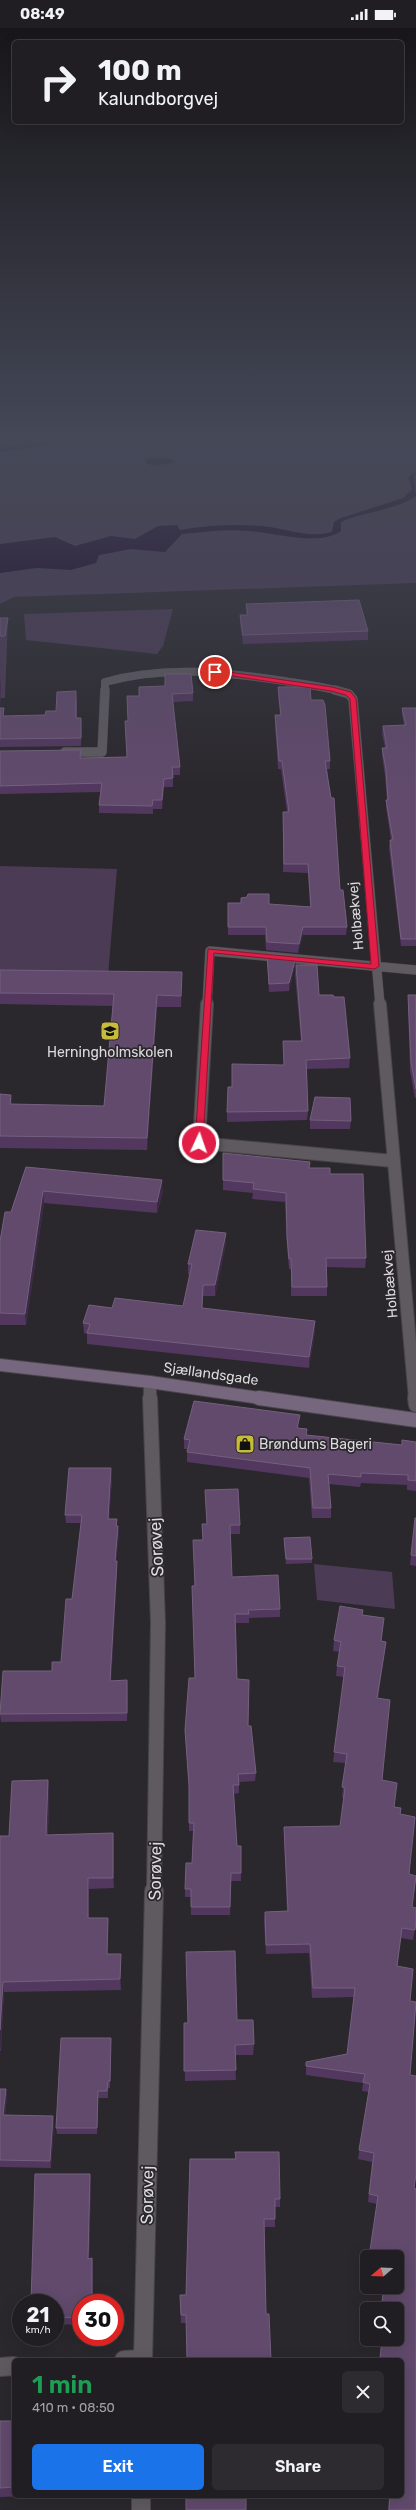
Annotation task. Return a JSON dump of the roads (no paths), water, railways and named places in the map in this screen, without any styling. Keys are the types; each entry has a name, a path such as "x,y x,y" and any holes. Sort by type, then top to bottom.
{"street":[{"name":"Holbækvej","path":"55,752 102,752 105,682 116,678 167,671 215,672 332,689 349,694 353,699 375,966 416,1405"},
{"path":"393,1161 199,1143 210,951 416,970"},
{"name":"Sjællandsgade","path":"0,1365 150,1382 416,1420"},
{"name":"Sorøvej","path":"137,2358 156,1815 158,1591 149,1412 150,1382"},
{"path":"0,2367 12,2366"},
{"path":"140,2510 141,2498"}],"place":[{"name":"Herningholmskolen","path":"110,1031"},
{"name":"Brøndums Bageri","path":"245,1444"}]}
